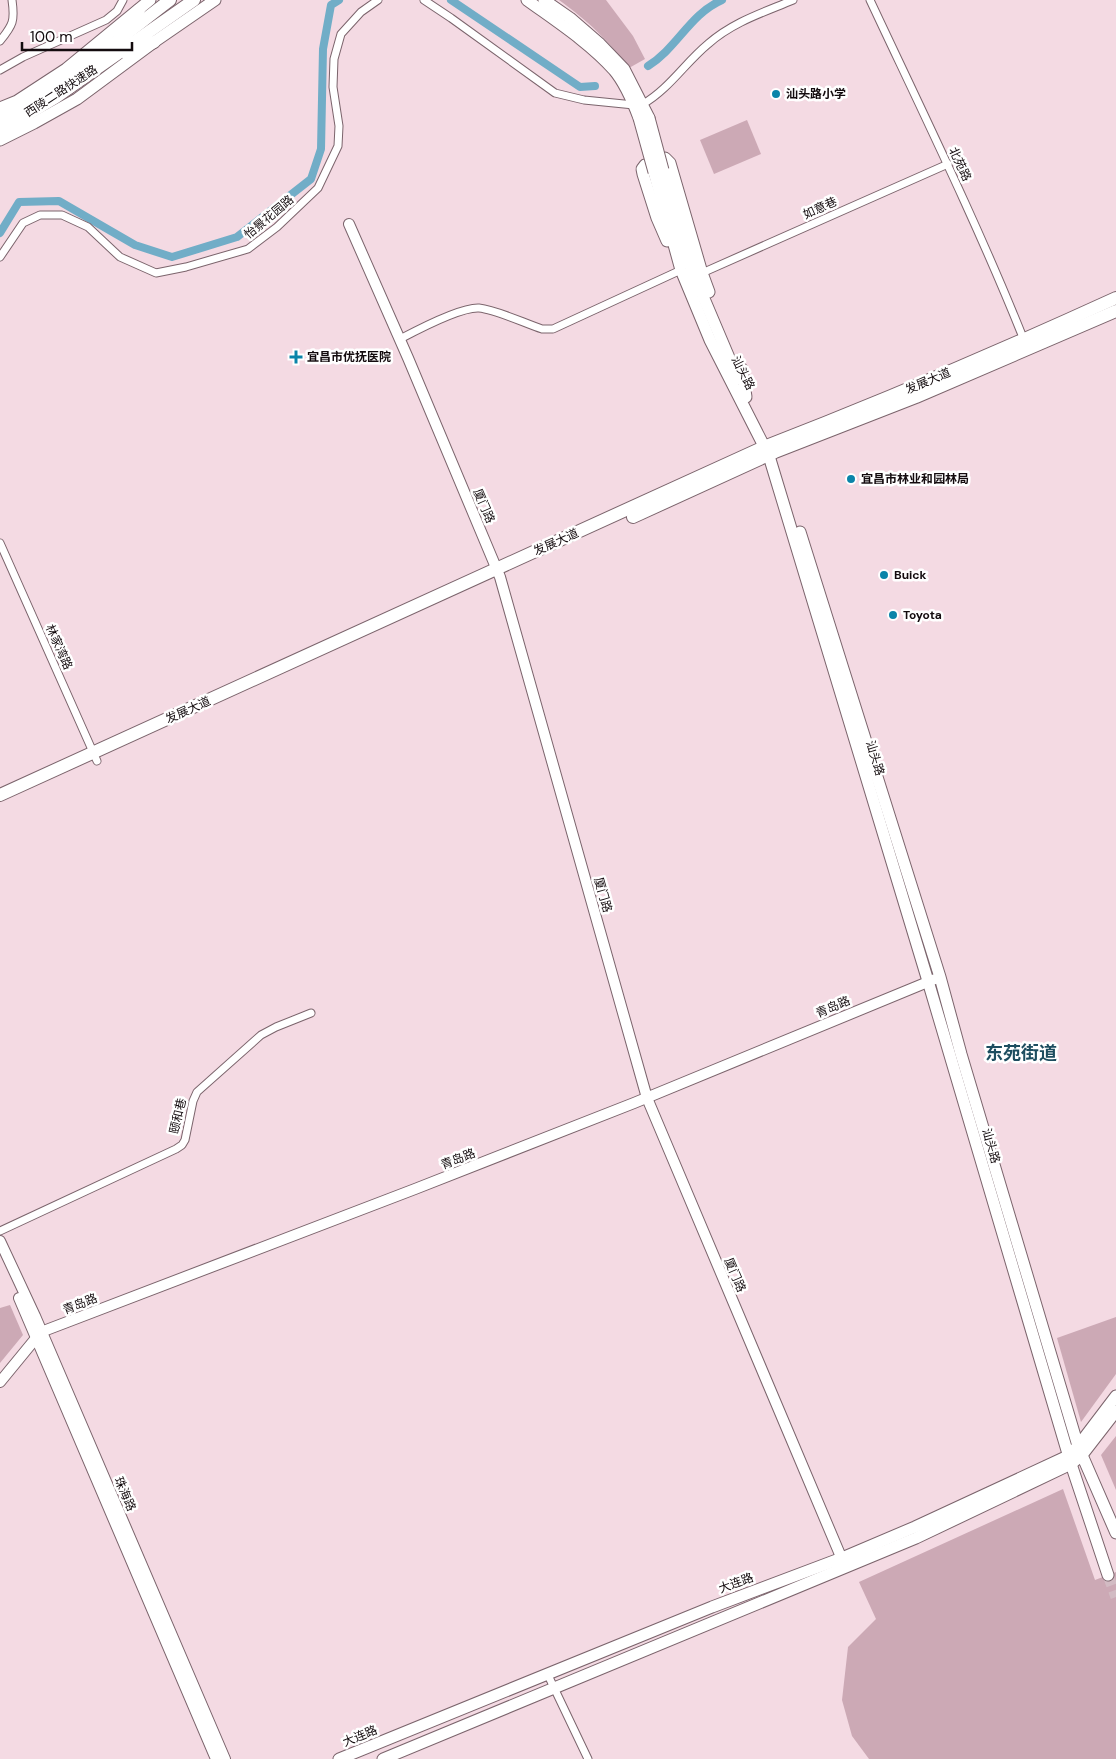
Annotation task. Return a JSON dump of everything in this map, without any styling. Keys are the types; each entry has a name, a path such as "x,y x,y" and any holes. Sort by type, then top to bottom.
{"highway":[{"name":"西陵二路快速路","path":"0,128 11,124 56,97 170,0"},
{"name":"西陵二路快速路","path":"0,118 92,66 194,0"},
{"path":"92,66 140,10"},
{"path":"92,66 154,42"},
{"name":"发展大道","path":"0,804 96,757 770,450 1116,298"},
{"name":"发展大道","path":"770,450 916,397 1116,311"},
{"name":"发展大道","path":"0,795 96,757"}],"main road":[{"path":"0,108 17,101 66,69 150,0"},
{"path":"0,140 77,99 215,0"},
{"name":"汕头路","path":"527,0 594,51 615,71 639,105"},
{"name":"汕头路","path":"544,0 570,18 624,69 644,118 654,169 681,270 710,340 770,450 1069,1460 1108,1574"},
{"path":"665,158 670,163 702,273 743,373 746,397"},
{"name":"汕头路","path":"654,169 691,268 770,450 940,977 961,1054 1080,1450 1116,1533"},
{"name":"大连路","path":"1080,1450 1116,1396"},
{"name":"大连路","path":"383,1759 554,1688 843,1563 915,1527 1069,1460 1116,1411"},
{"name":"大连路","path":"339,1759 712,1607 843,1563"}],"street":[{"path":"0,41 12,26 12,0"},
{"path":"0,70 23,57 106,20 117,11 123,0"},
{"name":"怡景花园路","path":"0,257 23,224 40,215 62,215 88,227 120,256 156,273 186,267 248,249 277,227 318,188 338,146 339,126 333,87 334,59 341,34 361,12 378,0"},
{"path":"424,0 555,92 584,100 639,105 658,96 722,32 733,25 792,0"},
{"name":"北苑路","path":"870,0 998,274 1024,340"},
{"name":"如意巷","path":"702,273 948,164"},
{"name":"厦门路","path":"349,224 400,339 498,574 647,1098 843,1563"},
{"path":"400,339 432,322 466,310 478,308 542,329 553,329 681,270"},
{"name":"林家湾路","path":"0,543 96,757"},
{"name":"青岛路","path":"0,1382 39,1335 647,1098 940,977"},
{"name":"颐和巷","path":"0,1231 182,1145 185,1140 193,1101 197,1092 261,1035 311,1013"},
{"name":"珠海路","path":"0,1241 216,1759"},
{"name":"珠海路","path":"0,1256 39,1335 225,1759"},
{"path":"547,1673 588,1759"}],"shaded area":[{"path":"559,0 606,0 633,36 645,59 629,68 597,31"},
{"path":"747,120 761,154 714,174 700,140"},
{"path":"10,1305 23,1335 0,1363 0,1308"},
{"path":"1116,1317 1116,1374 1081,1422 1057,1338"},
{"path":"1116,1436 1116,1490 1101,1455"},
{"path":"1063,1489 1095,1580 1116,1572 1116,1759 869,1759 852,1736 842,1700 848,1647 876,1619 859,1582"}],"waterway":[{"path":"0,233 19,202 59,201 135,245 172,257 237,237 311,179 321,149 323,49 331,5 339,0"},
{"path":"451,0 580,87 595,86"},
{"path":"648,66 658,59 692,22 711,6 722,0"}],"tunnel":[{"path":"1108,1575 1116,1597"}],"place":[{"name":"汕头路小学","path":"776,94"},
{"name":"宜昌市优抚医院","path":"296,357"},
{"name":"宜昌市林业和园林局","path":"851,479"},
{"name":"Buick","path":"884,575"},
{"name":"Toyota","path":"893,615"}],"district":[{"name":"东苑街道","path":"1021,1053"}]}
